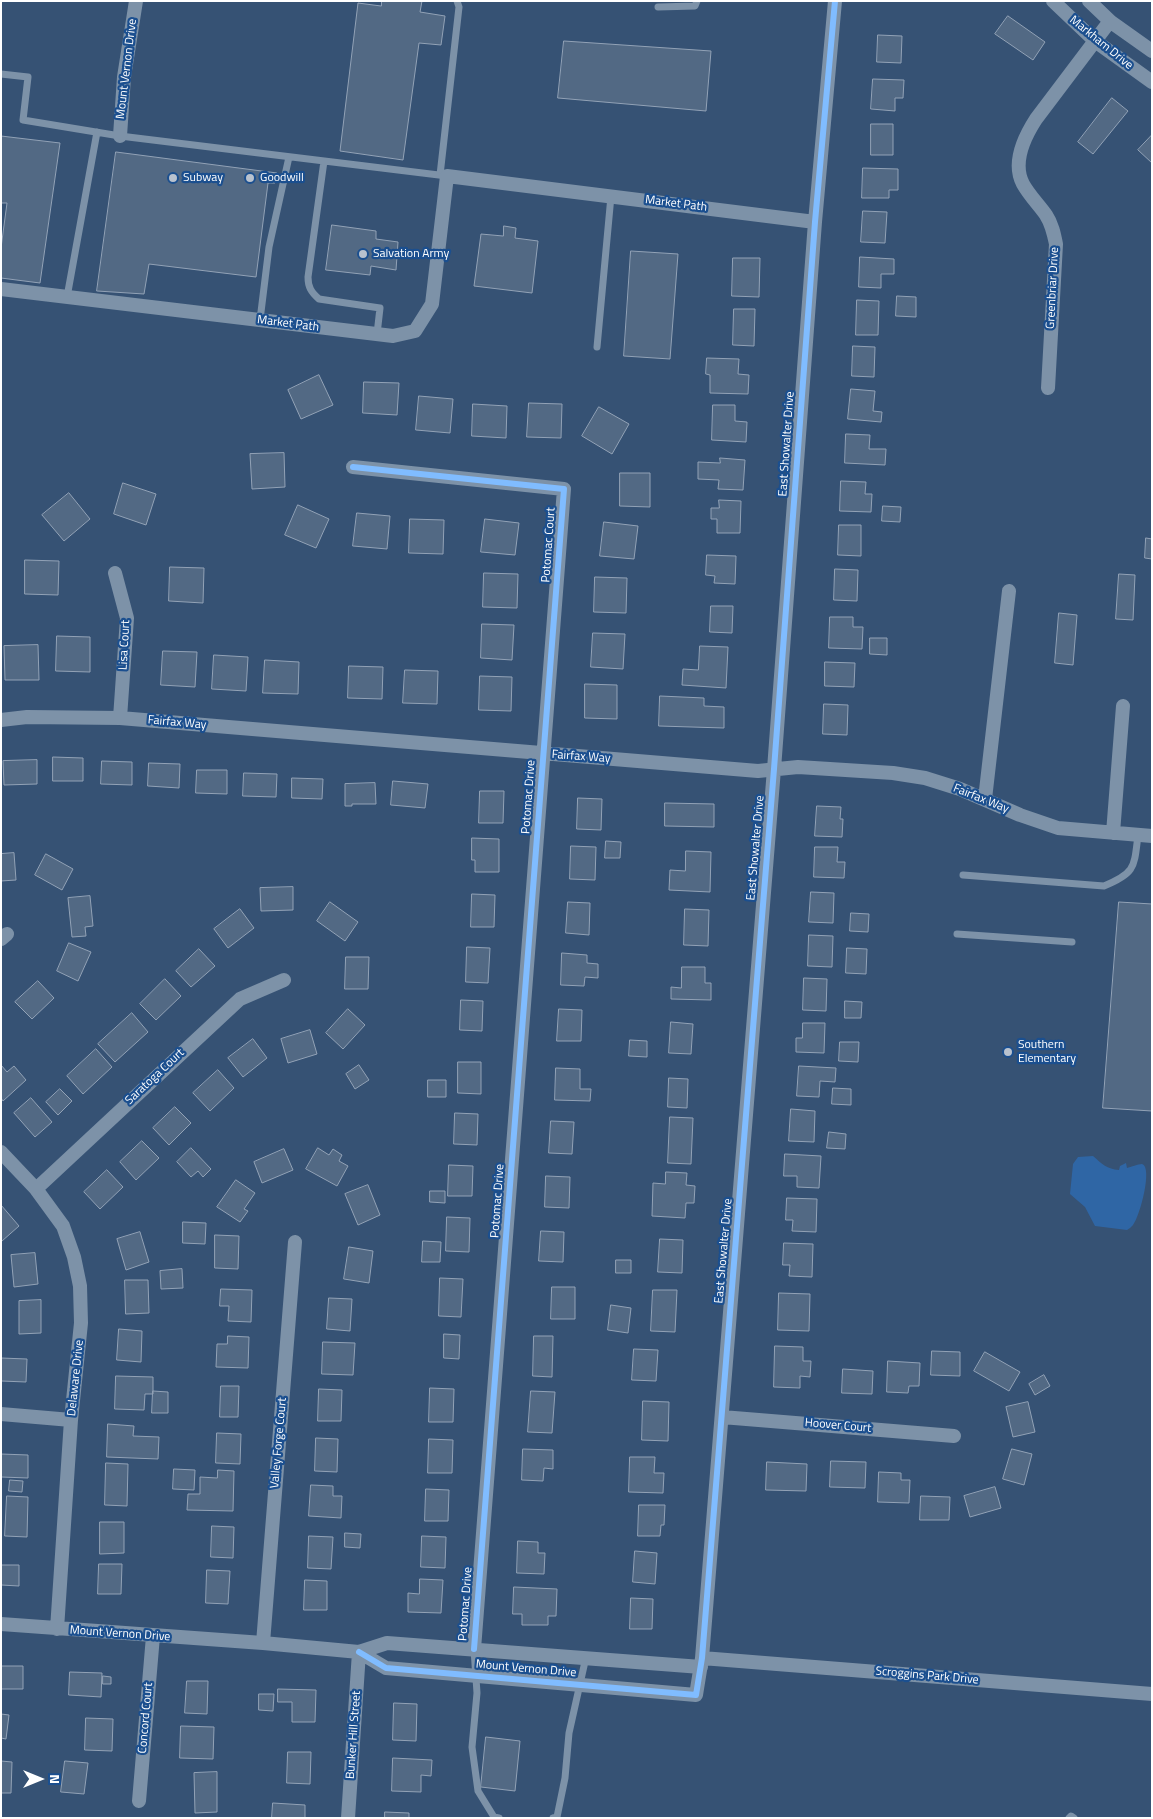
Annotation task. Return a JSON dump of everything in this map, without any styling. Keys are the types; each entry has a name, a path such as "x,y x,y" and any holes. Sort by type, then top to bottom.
{"street":[{"name":"Mount Vernon Drive","path":"120,136 124,77 136,1"},
{"name":"East Showalter Drive","path":"696,1695 702,1663 774,769 815,222 835,1"},
{"name":"Markham Drive","path":"1053,1 1095,41 1152,82"},
{"name":"Markham Drive","path":"1089,1 1110,21 1152,51"},
{"name":"Greenbriar Drive","path":"1048,388 1056,244 1053,229 1047,217 1022,183 1020,152 1026,134 1036,118 1110,21"},
{"name":"Market Path","path":"1,289 393,336 415,331 432,304 444,175 815,222"},
{"name":"Potomac Court","path":"353,467 564,489 544,754"},
{"name":"Lisa Court","path":"115,573 127,618 120,718"},
{"path":"985,799 1009,591"},
{"path":"1113,833 1123,706"},
{"name":"Fairfax Way","path":"1,720 27,716 120,718 758,771 798,767 892,773 926,778 1058,828 1145,835"},
{"name":"Potomac Drive","path":"474,1649 544,754"},
{"name":"Saratoga Court","path":"36,1189 240,999 284,980"},
{"name":"Delaware Drive","path":"1,1152 36,1189 63,1226 74,1257 80,1286 81,1323 71,1420 58,1629"},
{"name":"Valley Forge Court","path":"263,1643 295,1242"},
{"path":"1,1414 71,1420"},
{"name":"Hoover Court","path":"722,1417 954,1436"},
{"name":"Mount Vernon Drive","path":"1,1624 359,1652 387,1643 702,1663"},
{"name":"Concord Court","path":"139,1801 152,1636"},
{"name":"Mount Vernon Drive","path":"359,1652 386,1668 696,1695"},
{"name":"Bunker Hill Street","path":"348,1818 359,1652"},
{"name":"Scroggins Park Drive","path":"702,1663 1152,1694"}],"lane":[{"path":"444,175 459,7 457,1"},
{"path":"658,7 695,6 697,1"},
{"name":"Market Path","path":"1,74 28,77 23,120 120,136 444,175"},
{"path":"66,297 96,132"},
{"path":"260,320 268,247 289,157"},
{"path":"324,161 308,286 319,299 380,308 377,334"},
{"path":"597,348 611,196"},
{"path":"963,875 1104,886 1122,879 1130,872 1145,835"},
{"path":"957,934 1072,942"},
{"path":"474,1649 477,1693 472,1747 478,1790 494,1817 498,1818"},
{"path":"553,1818 557,1817 565,1778 569,1733 586,1657"},
{"path":"1069,1818 1071,1816 1074,1818"}],"shaded area":[{"path":"1093,1156 1111,1169 1119,1170 1120,1166 1126,1163 1127,1168 1142,1164 1145,1167 1146,1182 1142,1203 1136,1220 1127,1230 1095,1226 1085,1207 1070,1194 1073,1164 1078,1157"}],"building":[{"path":"382,1 422,1 420,12 445,16 441,45 419,43 403,160 340,151 358,3 381,6"},
{"path":"1008,16 1045,42 1033,60 995,34"},
{"path":"878,35 902,36 901,63 877,62"},
{"path":"564,41 711,51 706,111 558,98"},
{"path":"873,79 904,80 903,98 895,98 895,111 871,109"},
{"path":"1112,98 1128,111 1093,154 1078,142"},
{"path":"871,124 893,124 893,155 871,155"},
{"path":"1152,135 1152,163 1138,150"},
{"path":"1,136 60,143 40,283 1,278 1,248 7,203 1,203"},
{"path":"116,152 277,173 275,183 268,183 256,277 149,264 144,294 97,291"},
{"path":"863,168 898,169 898,190 889,190 889,198 862,198"},
{"path":"863,211 887,212 885,243 861,242"},
{"name":"Salvation Army","path":"332,225 376,231 376,239 398,242 396,270 371,266 370,275 326,270"},
{"path":"504,226 516,228 515,238 538,241 532,293 474,286 481,234 503,236"},
{"path":"631,251 678,254 670,359 624,356"},
{"path":"860,257 894,259 894,274 881,274 881,288 859,287"},
{"path":"733,258 760,258 759,297 732,296"},
{"path":"897,296 916,297 916,317 896,316"},
{"path":"857,300 879,301 878,335 856,335"},
{"path":"734,309 755,309 754,346 733,345"},
{"path":"853,346 875,347 874,377 852,376"},
{"path":"707,358 739,359 738,374 749,375 748,394 710,393 710,375 706,374"},
{"path":"319,375 333,405 301,419 288,390"},
{"path":"364,382 399,383 397,415 363,413"},
{"path":"851,389 875,391 873,411 882,412 881,422 848,419"},
{"path":"419,396 453,399 450,433 416,430"},
{"path":"529,403 562,404 561,438 527,437"},
{"path":"473,404 507,406 506,438 472,436"},
{"path":"713,405 735,405 735,421 747,422 746,442 712,440"},
{"path":"599,407 629,424 612,454 582,436"},
{"path":"846,434 870,435 869,449 886,449 885,465 845,463"},
{"path":"284,453 285,487 252,489 250,454"},
{"path":"720,458 745,460 743,490 718,489 719,480 698,479 698,462 720,463"},
{"path":"620,473 650,473 650,507 620,506"},
{"path":"841,481 866,482 865,494 872,494 871,512 840,511"},
{"path":"123,483 156,494 146,525 114,514"},
{"path":"69,493 90,519 64,541 42,515"},
{"path":"719,500 741,501 740,533 717,533 717,519 711,519 711,508 719,508"},
{"path":"298,505 329,519 316,548 285,535"},
{"path":"883,506 901,507 900,522 882,521"},
{"path":"357,513 390,516 387,549 353,546"},
{"path":"410,519 444,520 443,554 409,553"},
{"path":"485,519 519,523 515,555 481,552"},
{"path":"604,522 638,526 634,559 600,556"},
{"path":"839,525 861,525 861,556 838,555"},
{"path":"1146,538 1152,539 1152,559 1145,558"},
{"path":"707,555 736,556 735,584 714,583 715,576 706,575"},
{"path":"25,560 59,561 58,595 25,594"},
{"path":"170,567 204,568 203,603 169,601"},
{"path":"835,569 858,570 857,601 834,600"},
{"path":"484,573 518,574 517,608 483,607"},
{"path":"1119,574 1135,575 1133,620 1116,619"},
{"path":"595,577 627,578 626,613 594,612"},
{"path":"711,606 733,606 732,633 710,632"},
{"path":"1059,613 1077,615 1073,665 1055,663"},
{"path":"830,617 853,617 853,627 863,627 862,649 829,648"},
{"path":"482,624 514,625 512,660 481,658"},
{"path":"593,633 625,634 623,669 591,667"},
{"path":"57,636 90,637 90,672 56,671"},
{"path":"870,638 887,638 887,655 870,654"},
{"path":"38,645 39,680 5,680 4,646"},
{"path":"700,646 728,647 726,688 682,685 683,669 698,670"},
{"path":"163,651 197,652 195,687 161,685"},
{"path":"214,655 248,657 246,691 212,689"},
{"path":"265,660 299,662 298,694 263,693"},
{"path":"825,662 855,663 854,687 825,686"},
{"path":"349,666 383,667 382,699 348,698"},
{"path":"405,670 438,671 437,704 403,703"},
{"path":"480,676 512,677 511,711 479,710"},
{"path":"585,684 617,685 617,719 585,718"},
{"path":"660,696 704,698 704,706 724,707 724,728 659,726"},
{"path":"824,704 848,705 847,735 823,734"},
{"path":"53,757 83,758 83,781 53,781"},
{"path":"37,760 37,784 4,785 3,761"},
{"path":"102,761 132,762 132,785 101,784"},
{"path":"149,763 180,764 179,788 148,786"},
{"path":"197,770 227,770 227,794 196,793"},
{"path":"244,773 277,774 276,797 243,796"},
{"path":"292,778 323,779 322,799 292,798"},
{"path":"393,781 428,784 425,808 391,805"},
{"path":"375,783 376,804 352,804 352,806 345,806 345,784"},
{"path":"480,791 504,791 503,823 479,823"},
{"path":"578,798 602,799 601,830 577,829"},
{"path":"665,803 714,804 714,827 665,826"},
{"path":"817,806 841,807 840,819 843,819 842,837 815,836"},
{"path":"472,838 499,839 499,872 475,872 475,860 472,860"},
{"path":"606,841 621,842 620,858 605,858"},
{"path":"571,846 596,847 595,880 570,879"},
{"path":"815,847 838,847 837,862 845,862 844,878 814,877"},
{"path":"686,851 711,852 710,892 669,890 670,870 685,871"},
{"path":"14,853 16,880 1,881 1,854"},
{"path":"46,854 73,869 62,890 35,875"},
{"path":"293,887 293,910 261,911 260,888"},
{"path":"811,892 834,893 833,923 809,922"},
{"path":"472,894 495,895 494,927 471,927"},
{"path":"90,896 93,926 85,927 86,936 72,937 68,898"},
{"path":"330,902 358,922 345,941 317,921"},
{"path":"568,902 590,903 589,935 566,933"},
{"path":"1119,902 1152,904 1152,1111 1103,1108"},
{"path":"240,909 254,928 228,948 214,929"},
{"path":"685,909 709,910 708,946 684,945"},
{"path":"851,913 869,914 868,932 850,931"},
{"path":"809,935 833,936 832,967 808,966"},
{"path":"69,943 91,952 78,981 57,971"},
{"path":"467,947 490,948 488,983 466,982"},
{"path":"847,948 867,949 866,974 846,973"},
{"path":"199,949 215,966 191,987 176,971"},
{"path":"562,953 587,955 587,963 598,964 598,978 585,977 584,986 561,985"},
{"path":"346,957 369,957 368,989 345,989"},
{"path":"682,967 705,967 705,983 711,983 711,1000 671,999 671,987 681,988"},
{"path":"804,978 827,979 826,1011 803,1010"},
{"path":"165,979 181,996 156,1020 140,1004"},
{"path":"38,981 54,998 32,1019 15,1002"},
{"path":"461,1000 483,1001 482,1031 460,1030"},
{"path":"845,1001 862,1002 861,1018 845,1018"},
{"path":"348,1009 365,1025 343,1049 326,1033"},
{"path":"559,1009 582,1010 581,1041 557,1041"},
{"path":"132,1013 148,1032 115,1062 98,1044"},
{"path":"671,1022 693,1024 691,1054 669,1053"},
{"path":"803,1023 825,1023 824,1053 796,1052 796,1038 802,1038"},
{"path":"310,1030 317,1054 288,1063 281,1039"},
{"path":"253,1039 267,1058 243,1077 228,1058"},
{"path":"630,1040 647,1041 647,1057 629,1056"},
{"path":"840,1042 859,1042 858,1062 839,1061"},
{"path":"96,1049 112,1067 83,1094 67,1076"},
{"path":"458,1062 481,1062 481,1094 458,1093"},
{"path":"1,1065 7,1072 14,1066 26,1080 3,1101 1,1098"},
{"path":"359,1065 369,1080 355,1089 346,1074"},
{"path":"799,1066 836,1068 835,1082 820,1081 819,1097 797,1096"},
{"path":"556,1068 580,1069 580,1089 591,1089 590,1101 555,1100"},
{"path":"218,1070 234,1088 210,1111 193,1093"},
{"path":"669,1078 688,1079 687,1108 668,1107"},
{"path":"428,1080 446,1080 446,1097 428,1097"},
{"path":"833,1088 851,1089 851,1105 832,1104"},
{"path":"60,1089 72,1101 58,1115 46,1102"},
{"path":"31,1098 52,1122 35,1137 14,1113"},
{"path":"175,1107 191,1123 169,1145 153,1128"},
{"path":"791,1109 815,1111 814,1142 789,1141"},
{"path":"455,1113 478,1114 477,1145 454,1144"},
{"path":"670,1117 693,1118 691,1164 668,1163"},
{"path":"551,1121 574,1122 572,1154 549,1153"},
{"path":"829,1132 846,1134 845,1149 827,1148"},
{"path":"142,1141 159,1158 136,1180 120,1162"},
{"path":"191,1148 211,1169 203,1177 198,1171 191,1177 177,1162"},
{"path":"318,1148 329,1155 333,1149 342,1155 339,1161 348,1166 337,1186 306,1169"},
{"path":"284,1149 293,1170 262,1183 254,1162"},
{"path":"785,1154 821,1156 819,1188 797,1187 797,1176 784,1176"},
{"path":"449,1165 473,1166 472,1196 448,1196"},
{"path":"107,1170 123,1187 100,1209 84,1192"},
{"path":"666,1172 687,1173 686,1185 695,1186 694,1203 686,1203 685,1218 652,1216 653,1183 665,1184"},
{"path":"546,1176 570,1177 569,1208 545,1207"},
{"path":"236,1180 255,1193 244,1209 248,1211 240,1222 217,1207"},
{"path":"368,1185 380,1215 358,1225 345,1194"},
{"path":"430,1191 445,1191 445,1203 430,1202"},
{"path":"787,1198 817,1199 816,1232 792,1231 793,1220 786,1220"},
{"path":"1,1205 19,1226 2,1241 1,1240"},
{"path":"447,1217 470,1218 469,1252 446,1251"},
{"path":"183,1222 206,1223 205,1244 183,1243"},
{"path":"541,1231 564,1232 563,1262 539,1261"},
{"path":"140,1232 149,1262 126,1270 117,1239"},
{"path":"215,1235 239,1236 238,1269 215,1268"},
{"path":"660,1239 683,1240 682,1273 658,1272"},
{"path":"423,1241 441,1242 440,1262 422,1262"},
{"path":"784,1243 813,1244 812,1277 789,1276 790,1265 783,1265"},
{"path":"349,1247 373,1251 369,1283 344,1279"},
{"path":"35,1253 38,1284 14,1287 11,1255"},
{"path":"616,1260 631,1260 631,1273 616,1273"},
{"path":"182,1269 183,1288 161,1289 160,1271"},
{"path":"440,1278 463,1279 461,1317 439,1316"},
{"path":"125,1280 148,1280 149,1313 126,1314"},
{"path":"552,1287 575,1287 575,1319 551,1319"},
{"path":"221,1289 252,1290 251,1322 228,1321 229,1306 220,1306"},
{"path":"653,1290 677,1290 675,1332 651,1331"},
{"path":"779,1293 810,1294 809,1331 778,1330"},
{"path":"329,1298 352,1299 350,1331 327,1329"},
{"path":"41,1300 41,1333 19,1334 19,1301"},
{"path":"611,1305 631,1308 628,1333 608,1330"},
{"path":"119,1329 142,1331 141,1362 117,1360"},
{"path":"444,1334 460,1335 459,1359 444,1358"},
{"path":"228,1336 249,1337 248,1368 216,1367 217,1344 227,1344"},
{"path":"534,1336 553,1336 552,1377 533,1376"},
{"path":"323,1342 355,1343 353,1375 322,1374"},
{"path":"775,1346 803,1347 803,1361 811,1361 810,1377 800,1376 800,1388 774,1387"},
{"path":"634,1349 658,1350 656,1381 632,1380"},
{"path":"932,1351 960,1352 960,1376 931,1375"},
{"path":"985,1352 1020,1372 1009,1391 974,1371"},
{"path":"1,1358 27,1359 26,1382 1,1381"},
{"path":"888,1361 920,1363 919,1386 909,1386 908,1393 887,1392"},
{"path":"843,1369 873,1371 872,1394 842,1393"},
{"path":"1044,1375 1050,1386 1035,1395 1029,1384"},
{"path":"116,1376 153,1377 153,1394 145,1394 144,1410 115,1409"},
{"path":"221,1386 239,1386 238,1417 220,1417"},
{"path":"430,1388 454,1389 453,1422 429,1422"},
{"path":"319,1389 342,1390 341,1421 318,1421"},
{"path":"153,1391 168,1392 168,1413 152,1413"},
{"path":"531,1391 555,1392 552,1433 528,1432"},
{"path":"643,1401 669,1402 668,1441 642,1440"},
{"path":"1028,1402 1035,1432 1013,1437 1006,1407"},
{"path":"108,1424 134,1426 133,1436 159,1437 158,1459 107,1457"},
{"path":"217,1433 241,1434 240,1464 216,1463"},
{"path":"316,1438 338,1439 337,1472 315,1471"},
{"path":"429,1439 453,1440 452,1473 428,1473"},
{"path":"523,1449 553,1450 553,1469 544,1468 543,1481 522,1480"},
{"path":"1012,1449 1032,1454 1024,1485 1003,1479"},
{"path":"1,1454 28,1455 28,1478 1,1477"},
{"path":"630,1457 655,1457 654,1473 664,1473 663,1493 629,1492"},
{"path":"831,1461 866,1462 865,1488 830,1487"},
{"path":"767,1462 807,1464 806,1491 766,1490"},
{"path":"106,1463 128,1464 127,1506 105,1505"},
{"path":"174,1469 195,1470 194,1490 173,1489"},
{"path":"218,1470 234,1471 233,1511 187,1510 188,1494 200,1494 200,1477 217,1478"},
{"path":"879,1472 901,1473 901,1480 910,1480 909,1503 878,1502"},
{"path":"10,1480 23,1481 22,1492 9,1491"},
{"path":"311,1485 333,1486 333,1496 342,1496 341,1518 309,1516"},
{"path":"995,1487 1001,1508 970,1517 964,1496"},
{"path":"426,1489 449,1490 448,1521 425,1521"},
{"path":"7,1496 28,1497 27,1537 5,1536"},
{"path":"921,1496 950,1497 949,1520 920,1520"},
{"path":"639,1505 665,1505 664,1525 661,1525 660,1536 638,1536"},
{"path":"100,1522 124,1522 124,1553 100,1554"},
{"path":"212,1526 234,1527 233,1558 211,1557"},
{"path":"345,1533 361,1534 360,1548 345,1547"},
{"path":"309,1536 333,1537 331,1569 308,1568"},
{"path":"422,1536 446,1537 445,1568 421,1567"},
{"path":"518,1541 538,1542 538,1553 545,1553 544,1574 517,1573"},
{"path":"635,1551 657,1553 655,1584 633,1582"},
{"path":"99,1564 122,1564 121,1594 98,1594"},
{"path":"2,1565 19,1565 19,1586 1,1585"},
{"path":"207,1570 230,1571 228,1604 206,1603"},
{"path":"420,1579 443,1580 441,1613 408,1612 408,1593 419,1594"},
{"path":"305,1580 327,1581 327,1610 304,1610"},
{"path":"514,1587 557,1589 556,1616 548,1616 548,1625 522,1625 522,1614 513,1614"},
{"path":"631,1598 653,1599 652,1629 630,1629"},
{"path":"1,1666 23,1666 23,1689 1,1689"},
{"path":"70,1672 102,1673 101,1697 69,1695"},
{"path":"103,1676 111,1677 111,1684 103,1684"},
{"path":"187,1681 208,1681 207,1714 185,1713"},
{"path":"278,1689 316,1690 315,1722 292,1722 292,1702 278,1702"},
{"path":"259,1694 274,1694 273,1711 259,1710"},
{"path":"394,1703 417,1704 416,1741 393,1740"},
{"path":"1,1714 9,1715 6,1739 1,1738"},
{"path":"86,1718 113,1719 112,1751 85,1750"},
{"path":"181,1726 214,1727 213,1759 180,1758"},
{"path":"486,1737 520,1741 515,1791 481,1787"},
{"path":"288,1752 311,1752 310,1784 287,1783"},
{"path":"393,1758 432,1760 431,1776 421,1775 421,1792 392,1791"},
{"path":"1,1761 12,1762 11,1793 1,1793"},
{"path":"65,1761 88,1763 84,1794 61,1792"},
{"path":"217,1772 217,1812 195,1813 194,1773"},
{"path":"273,1803 305,1805 305,1818 272,1818"},
{"path":"385,1812 409,1813 409,1818 385,1818"}],"cycle path":[{"path":"359,1652 386,1668 696,1695 702,1658 774,769 815,222 835,1"},
{"path":"353,467 564,489 474,1649"}],"place":[{"name":"Subway","path":"173,178"},
{"name":"Goodwill","path":"250,178"},
{"name":"Salvation Army","path":"363,254"},
{"name":"Southern Elementary","path":"1008,1052"}]}
